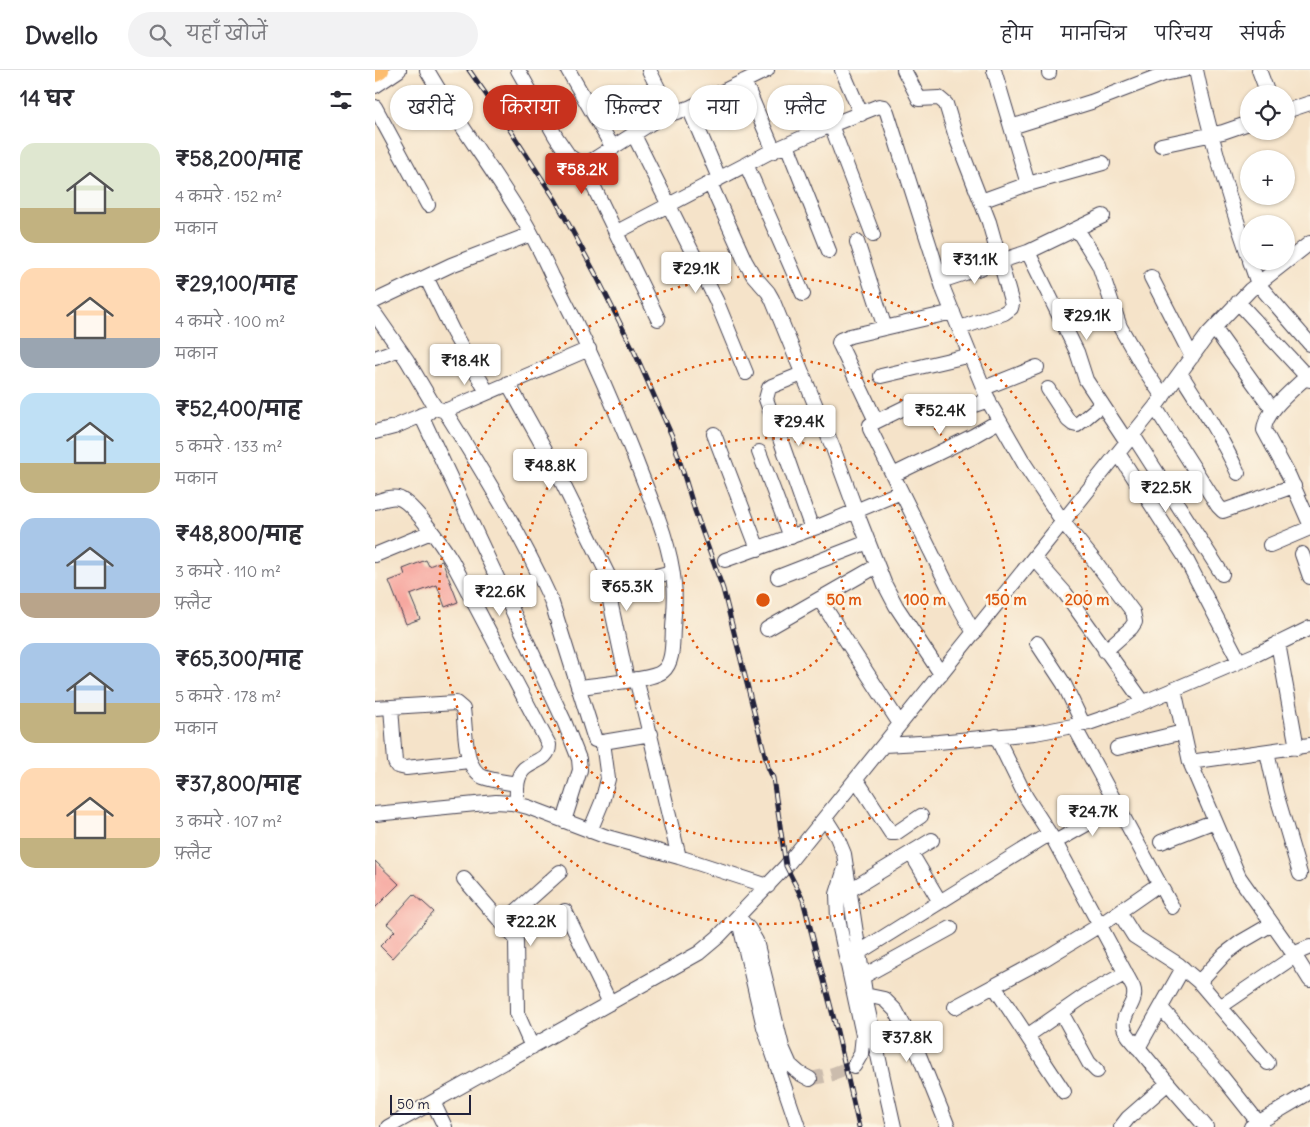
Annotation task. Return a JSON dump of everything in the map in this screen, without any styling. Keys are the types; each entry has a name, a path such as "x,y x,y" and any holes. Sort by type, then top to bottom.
{"main road":[{"path":"375,73 380,70"}],"street":[{"path":"375,86 399,70"},
{"path":"427,70 531,234 589,349 614,406 658,518 670,557 675,603 671,655 664,671 660,674 631,680 579,687"},
{"path":"518,70 569,156 586,168 658,319"},
{"path":"568,70 613,148"},
{"path":"649,70 657,85"},
{"path":"736,85 767,70"},
{"path":"842,70 861,114"},
{"path":"904,70 919,99 939,98 946,104 956,137 989,222 1012,304 1011,308 1004,313 960,328"},
{"path":"994,70 1028,184"},
{"path":"1011,127 1091,102 1146,75 1183,70"},
{"path":"1196,70 1240,231"},
{"path":"1259,70 1265,85"},
{"path":"744,81 773,151"},
{"path":"1295,108 1310,103"},
{"path":"844,120 879,106 883,107 887,112 941,281 986,394 999,421 1025,465 1063,522 1133,612 1135,622 1131,628 1105,651"},
{"path":"375,107 428,205"},
{"path":"679,111 689,108"},
{"path":"1161,144 1212,134 1240,126"},
{"path":"586,168 593,160 643,130"},
{"path":"697,130 745,261 753,275 772,299 833,448 877,566 896,606 941,674"},
{"path":"617,232 714,180 820,130"},
{"path":"833,130 873,235"},
{"path":"634,136 716,300 746,373"},
{"path":"787,145 829,251"},
{"path":"981,200 1028,184 1103,163"},
{"path":"746,164 803,294"},
{"path":"941,281 1028,252 1103,216"},
{"path":"1077,229 1099,265 1121,327 1143,367 1159,402 1218,506 1223,511 1294,486"},
{"path":"375,302 451,265 531,234"},
{"path":"857,242 885,328"},
{"path":"388,1127 699,953 718,937 768,886 825,818 1126,444 1214,328 1258,284 1308,250"},
{"path":"1028,252 1077,352 1086,380 1126,444 1239,661"},
{"path":"1253,270 1258,284 1310,344"},
{"path":"427,277 453,332 487,392"},
{"path":"1151,277 1192,357"},
{"path":"1238,302 1309,376 1273,410 1265,423 1265,430 1294,486 1310,524"},
{"path":"877,421 839,343 844,337 953,312"},
{"path":"375,314 441,409 511,521 551,600 593,736 599,742 603,742 651,734"},
{"path":"1214,328 1273,410"},
{"path":"375,358 399,349"},
{"path":"375,432 394,427 421,415 487,392 589,349"},
{"path":"881,376 971,355"},
{"path":"937,418 1037,368"},
{"path":"1180,373 1229,452 1238,473"},
{"path":"803,374 769,388 766,399 812,529"},
{"path":"508,383 553,464 614,587"},
{"path":"1048,389 1068,420 1073,424 1077,425 1102,404"},
{"path":"908,406 870,425 870,429 947,584 974,633"},
{"path":"421,415 564,721 579,759 580,770 564,821"},
{"path":"893,475 973,436 999,421"},
{"path":"714,434 757,549"},
{"path":"1126,444 1222,574"},
{"path":"759,452 791,536"},
{"path":"725,560 812,529 901,492"},
{"path":"375,502 399,498 407,502 453,561 549,744 549,751 545,756 525,769 517,784 517,804"},
{"path":"1270,545 1310,528"},
{"path":"375,555 431,532"},
{"path":"778,577 868,542"},
{"path":"1302,554 1310,577"},
{"path":"1034,558 1065,594 1143,702"},
{"path":"767,629 877,566"},
{"path":"672,572 614,587 609,596 631,680 651,734 663,794 679,857"},
{"path":"820,600 900,724"},
{"path":"884,745 1035,733 1079,725 1121,712 1310,628"},
{"path":"1037,643 1069,694 1079,725 1117,807 1172,907"},
{"path":"1190,762 1303,746 1278,643"},
{"path":"1174,689 1190,762 1239,876 1310,980"},
{"path":"375,708 456,703 463,709 469,761 472,768 483,777 517,784"},
{"path":"391,707 395,762 397,766 406,768 469,761"},
{"path":"1117,748 1183,732"},
{"path":"996,736 1025,797 1052,838 1135,991 1123,1025 1125,1031 1206,1127"},
{"path":"590,831 609,779 603,742"},
{"path":"1267,752 1276,794 1300,874"},
{"path":"856,779 891,833 896,833 921,816"},
{"path":"375,814 496,802 517,804 590,831 768,886"},
{"path":"858,953 940,902 1052,838 1117,807"},
{"path":"825,818 837,837 844,854 865,995 894,1127"},
{"path":"1161,842 1215,821"},
{"path":"850,890 932,840"},
{"path":"911,853 940,902"},
{"path":"845,866 837,894 838,919 863,1035 861,1054 854,1066"},
{"path":"503,923 560,872"},
{"path":"464,879 516,940 517,1013 532,1047"},
{"path":"955,1007 1046,958 1100,925 1159,884"},
{"path":"565,911 610,1003"},
{"path":"1119,912 1134,936 1183,968 1199,982 1268,1063"},
{"path":"738,917 749,929 756,941 782,1047 790,1064 799,1073 810,1079"},
{"path":"738,917 764,1027 798,1127"},
{"path":"1199,982 1225,954 1241,942 1272,924"},
{"path":"862,977 951,928"},
{"path":"1220,1007 1295,956 1298,952 1310,947"},
{"path":"1138,1048 1183,968"},
{"path":"1027,1036 1086,995 1126,973"},
{"path":"995,986 1064,1092"},
{"path":"865,995 884,999 896,1011 919,1054 948,1127"},
{"path":"1161,1008 1219,1073 1257,1125 1310,1092"},
{"path":"1061,1012 1089,1063 1097,1071"},
{"path":"1121,1127 1128,1118 1168,1083"},
{"path":"433,1102 445,1127"}],"building":[{"path":"426,560 429,566 442,561 458,602 445,607 437,585 410,595 420,619 406,624 389,581 405,575 403,569"},
{"path":"375,861 399,884 375,908"},
{"path":"414,894 434,912 392,958 380,946 395,931 387,924"}],"tunnel":[{"path":"810,1079 833,1074 854,1066"}],"railway":[{"path":"469,70 555,199 635,353 672,436 695,511 723,589 768,767 773,778 786,866 803,900 836,1027 859,1127"}]}
